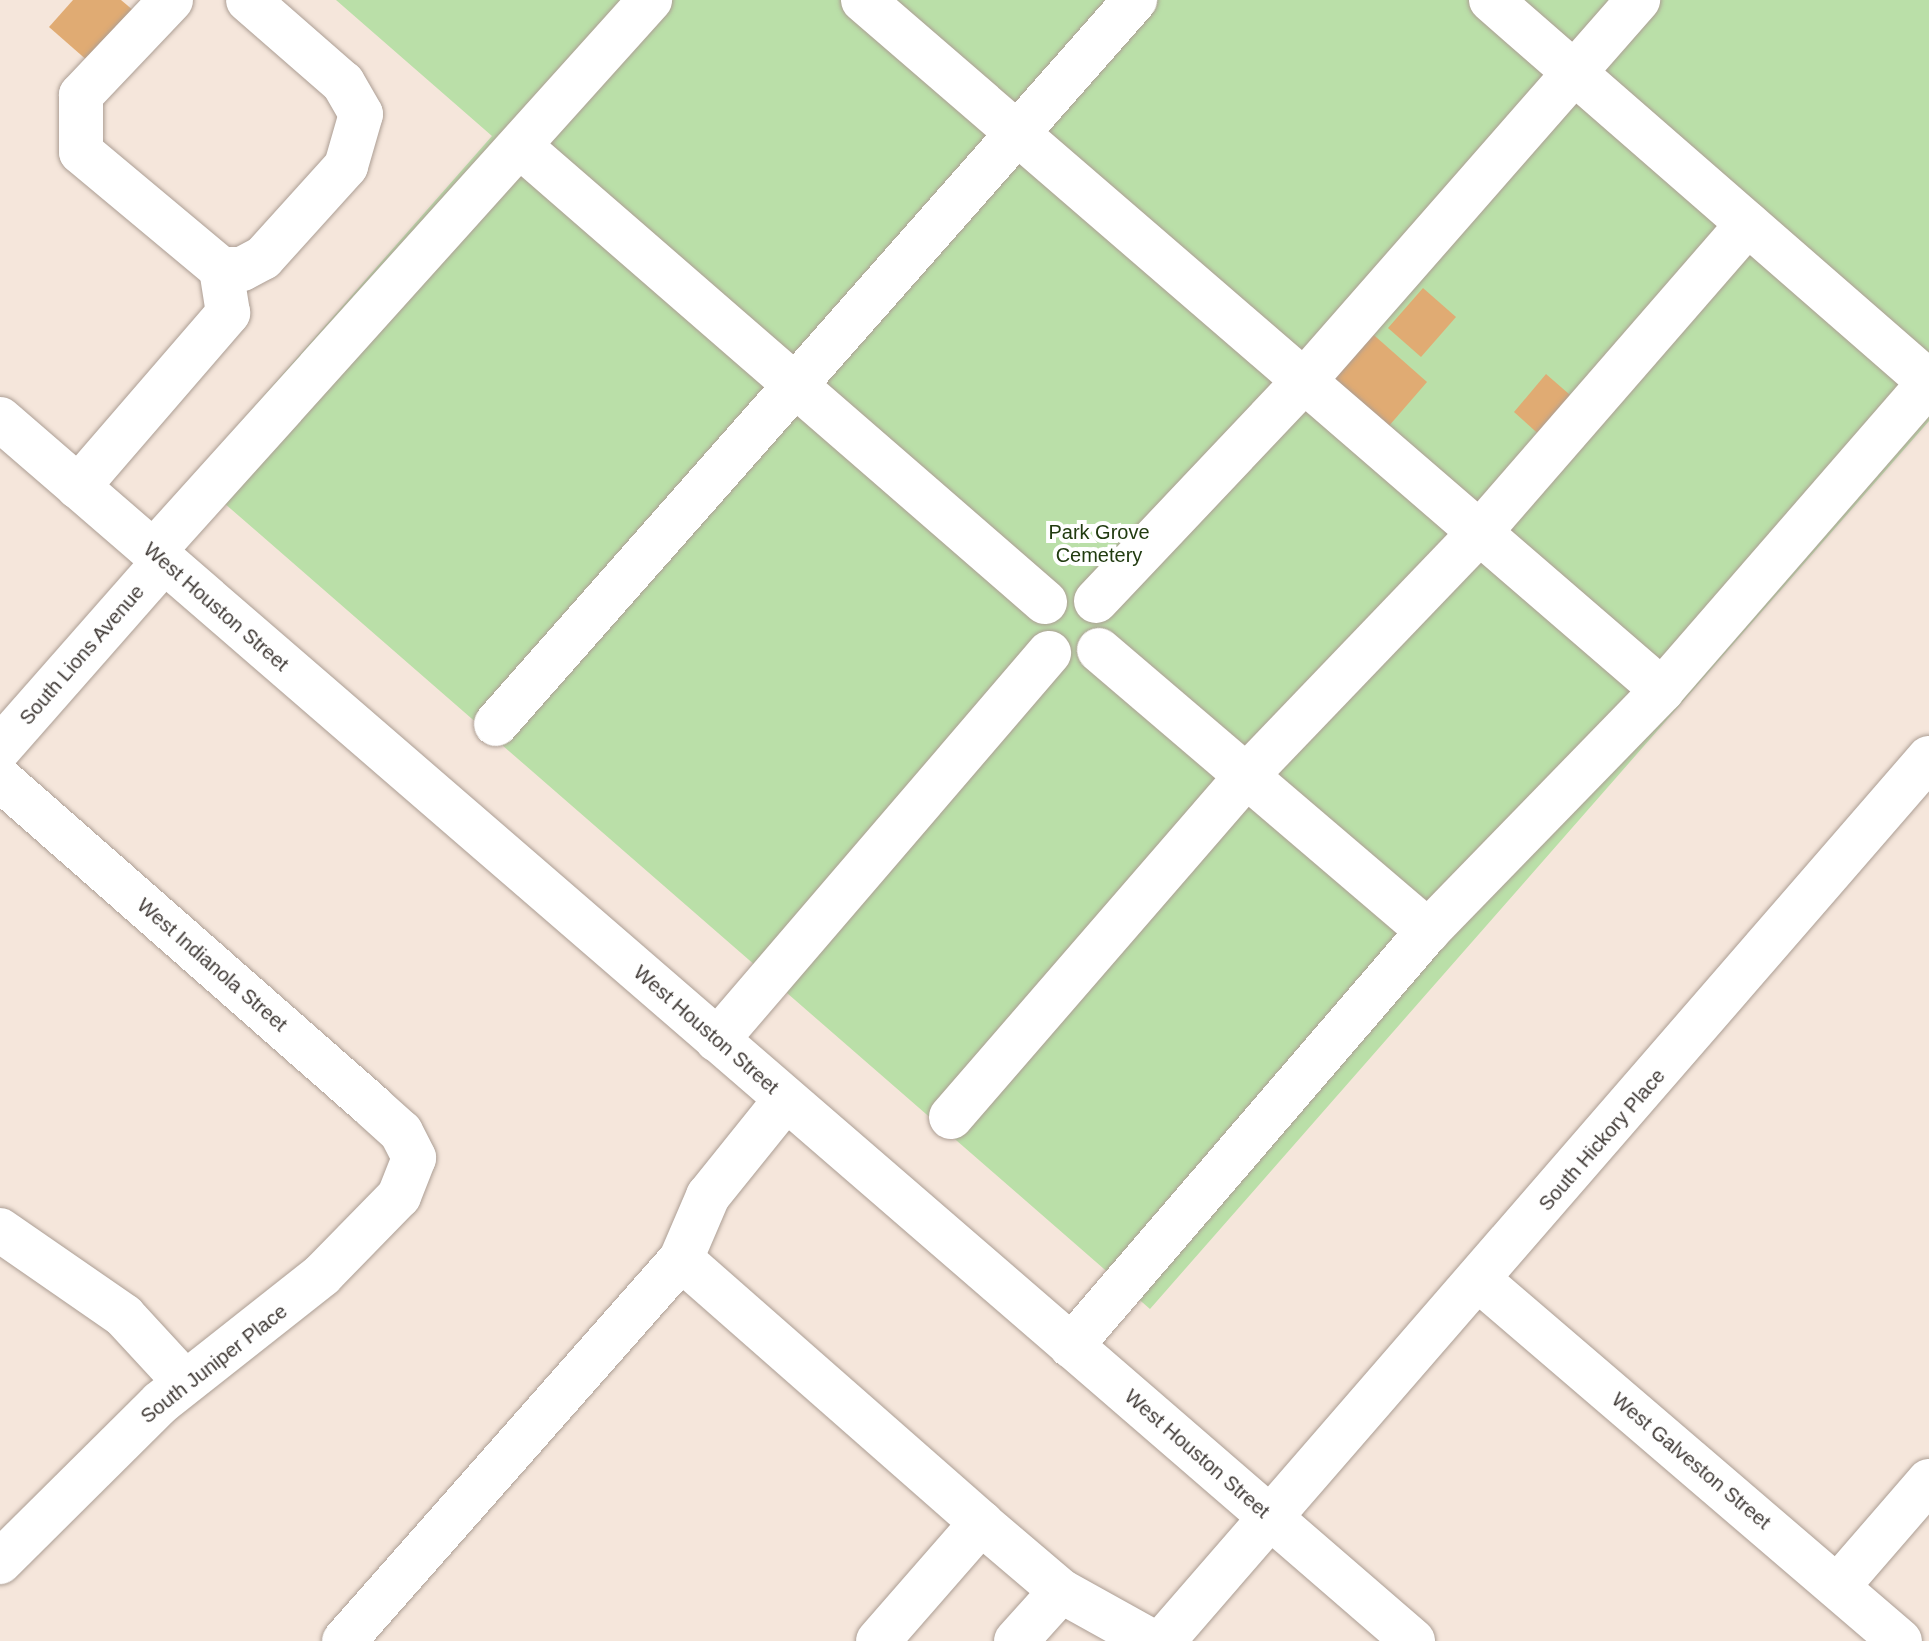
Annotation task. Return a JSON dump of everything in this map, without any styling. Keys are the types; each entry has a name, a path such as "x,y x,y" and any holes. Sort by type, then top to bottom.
{"street":[{"path":"78,487 228,313 221,269 81,152 81,95 171,0"},
{"path":"221,269 263,258 335,178 358,142 361,114 343,83 248,0"},
{"name":"South Lions Avenue","path":"0,748 159,557 650,0"},
{"path":"863,0 1662,690"},
{"path":"496,724 1135,0"},
{"path":"1071,1346 1428,931 1662,690 1929,383 1491,0"},
{"path":"1096,601 1304,381 1638,0"},
{"path":"521,147 1045,602"},
{"path":"951,1117 1246,776 1480,532 1748,224"},
{"name":"West Houston Street","path":"0,419 1413,1641"},
{"path":"1070,590 1096,601 1108,628 1099,650 1078,662 1049,653 1036,630 1045,602 1070,590"},
{"path":"1099,650 1428,931"},
{"path":"717,1040 1049,653"},
{"name":"South Hickory Place","path":"1163,1641 1480,1281 1929,758"},
{"name":"West Indianola Street","path":"0,779 401,1132 414,1158"},
{"path":"344,1641 681,1259 708,1196 786,1099"},
{"name":"South Juniper Place","path":"0,1562 185,1382 322,1275 399,1196 414,1158"},
{"path":"0,1230 114,1307 185,1382"},
{"path":"681,1259 1061,1591 1151,1641"},
{"name":"West Galveston Street","path":"1480,1281 1900,1641"},
{"path":"1838,1586 1929,1481"},
{"path":"878,1641 981,1523"},
{"path":"1016,1641 1061,1591"}],"green space":[{"name":"Park Grove Cemetery","path":"336,0 1929,0 1929,421 1150,1309 193,476 492,136"}],"building":[{"path":"73,0 121,0 134,11 89,62 49,27"},
{"path":"1423,288 1456,317 1421,357 1388,328"},
{"path":"1367,329 1427,382 1388,427 1328,375"},
{"path":"1546,374 1577,401 1544,439 1514,412"}]}
